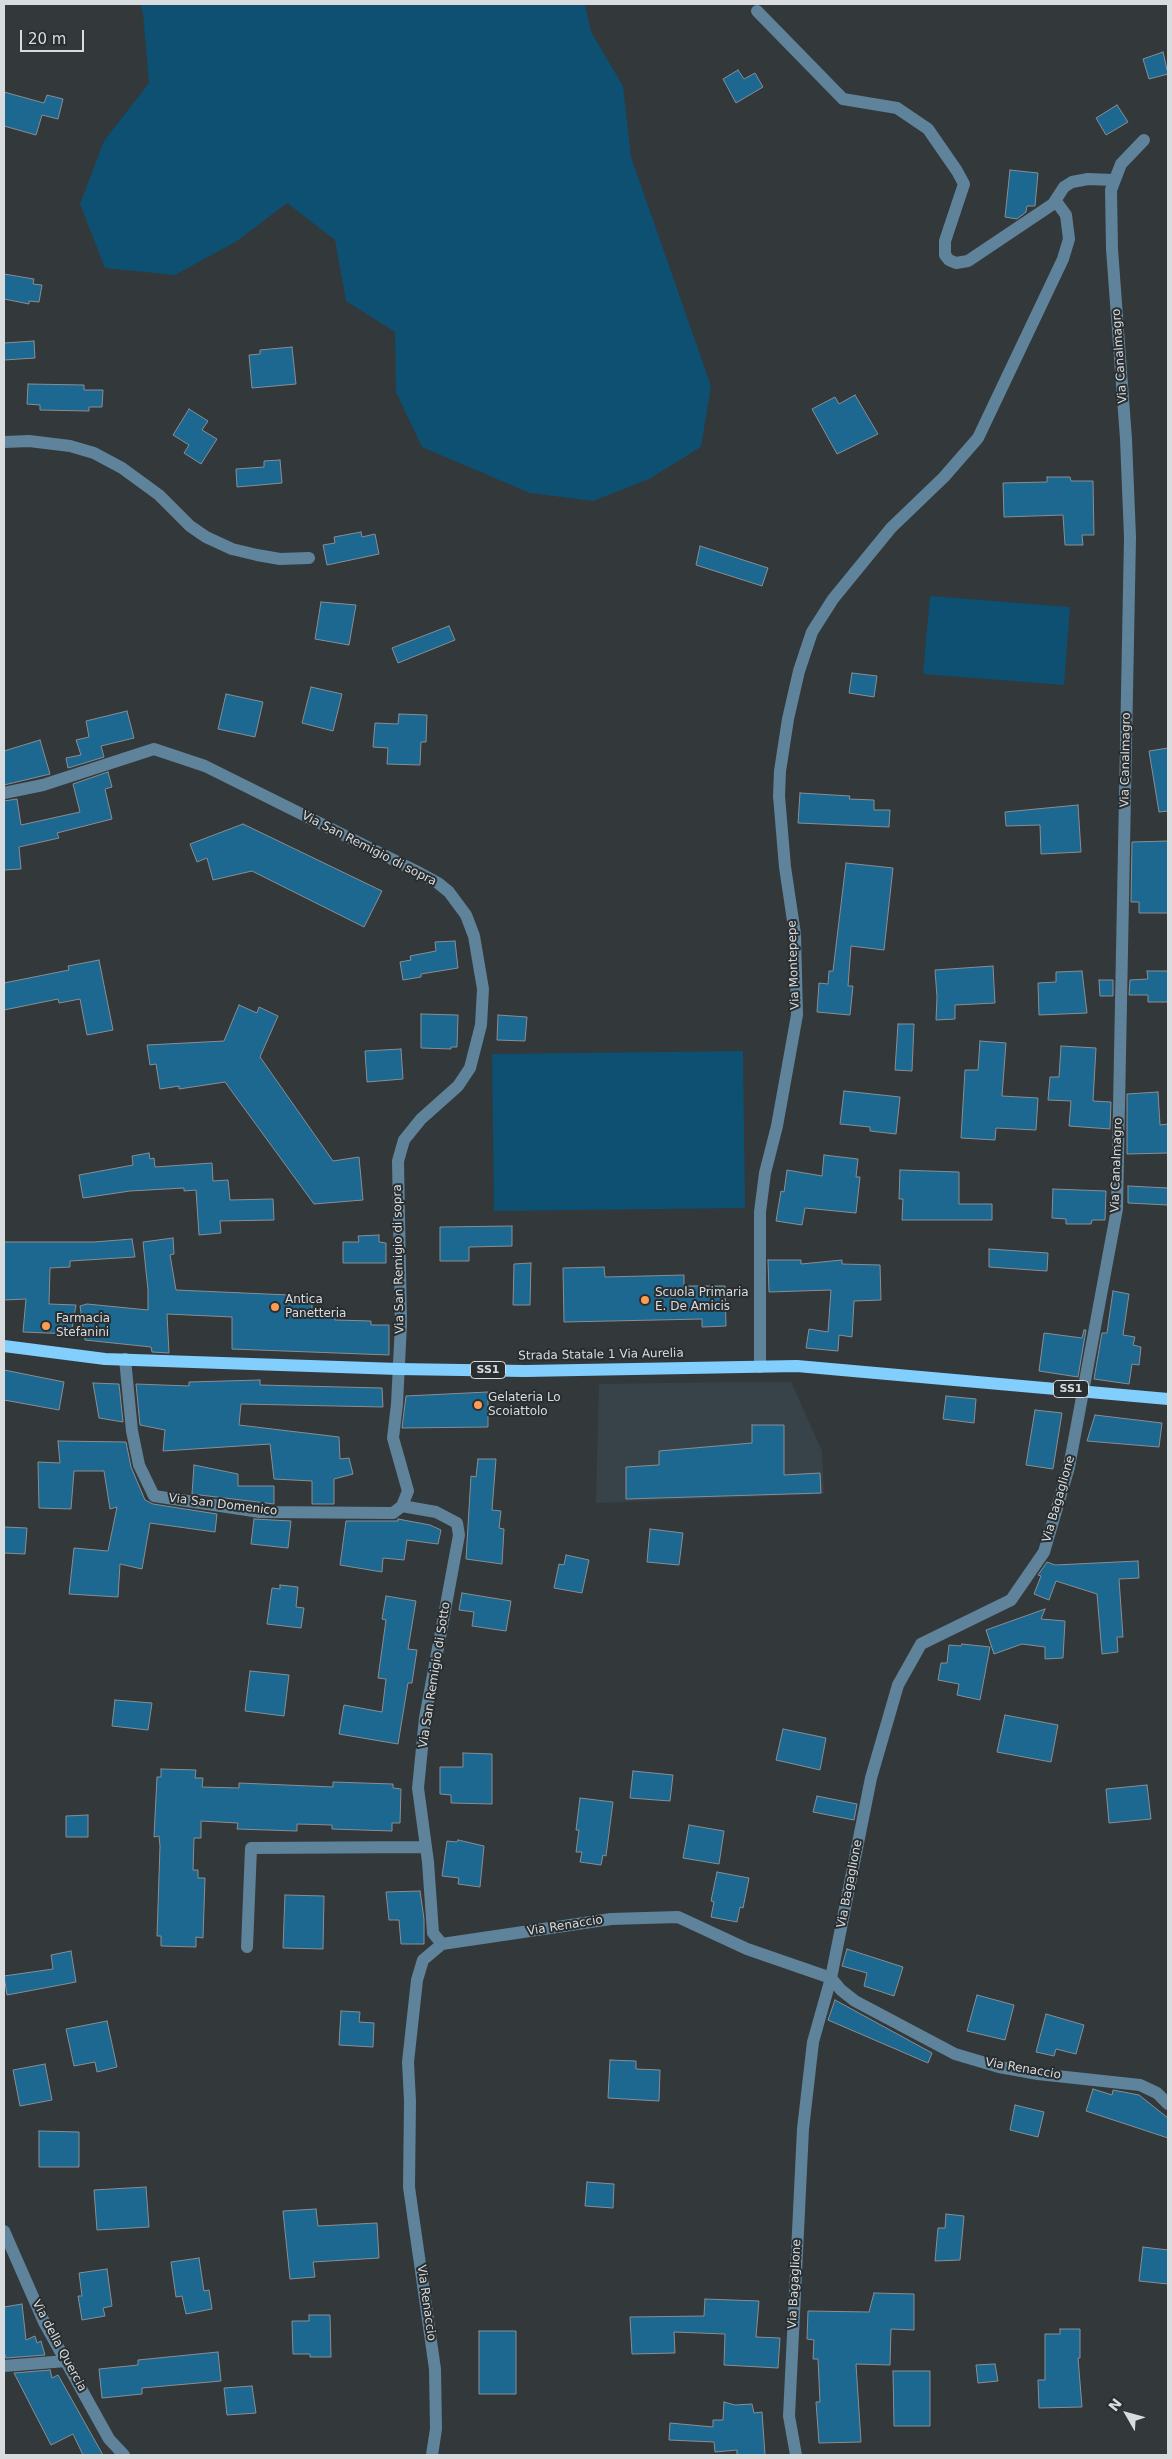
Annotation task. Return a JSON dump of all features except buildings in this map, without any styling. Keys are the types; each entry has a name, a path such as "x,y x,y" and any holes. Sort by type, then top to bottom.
{"main road":[{"name":"Strada Statale 1 Via Aurelia","path":"4,1346 125,1359 398,1369 524,1371 797,1366 1084,1390 1168,1399"}],"street":[{"path":"757,11 843,99 897,108 928,129 958,171 964,184 946,241 945,255 956,264 968,261 1053,204 1064,187 1072,182 1088,179 1113,180"},
{"name":"Via Canalmagro","path":"1084,1390 1117,1209 1130,537 1126,438 1112,249 1111,190 1113,180 1121,164 1144,140"},
{"name":"Via Montepepe","path":"760,1367 760,1212 765,1173 778,1118 797,1015 796,934 785,867 779,796 780,771 795,690 812,632 832,599 851,578 870,551 944,477 978,438 1063,259 1069,238 1067,223 1062,209 1058,204 1053,204"},
{"path":"4,442 29,441 70,446 94,453 122,468 159,495 190,526 206,537 232,549 257,555 280,559 309,558"},
{"name":"Via San Remigio di sopra","path":"4,793 43,785 154,749 205,766 416,871 438,883 448,892 466,915 474,936 483,989 481,1025 470,1068 458,1086 415,1126 404,1140 398,1160 401,1320 398,1369"},
{"name":"Via San Domenico","path":"125,1359 132,1431 139,1465 154,1496 260,1512 393,1513 402,1506"},
{"path":"398,1369 393,1438 408,1491 402,1506"},
{"name":"Via Bagaglione","path":"796,2455 790,2416 803,2129 813,2042 831,1978 871,1778 898,1685 921,1644 1011,1600 1044,1552 1069,1467 1084,1390"},
{"name":"Via San Remigio di Sotto","path":"402,1506 436,1512 457,1523 459,1535 425,1718 418,1788 426,1847 433,1933 442,1944"},
{"path":"246,1947 251,1848 426,1847"},
{"name":"Via Renaccio","path":"432,2455 436,2429 435,2369 409,2187 410,2101 408,2062 417,1980 423,1960 442,1944 611,1919 678,1917 747,1949 831,1978 841,1990 855,2001 955,2054 1018,2070 1140,2085 1156,2094 1168,2104"},
{"name":"Via della Quercia","path":"4,2231 44,2322 109,2439 124,2455"},
{"path":"4,2366 66,2361"}],"shaded area":[{"path":"140,4 585,4 591,32 623,86 631,157 711,386 701,447 649,479 593,501 530,493 422,447 396,392 395,332 346,301 335,240 287,203 237,241 175,275 105,268 80,204 104,141 149,83 143,13"},
{"path":"930,596 1070,607 1064,685 923,674"},
{"path":"743,1051 745,1208 494,1211 492,1054"},
{"path":"791,1382 822,1451 824,1494 596,1503 599,1384"}],"place":[{"name":"Scuola Primaria E. De Amicis","path":"645,1300"},
{"name":"Antica Panetteria","path":"275,1307"},
{"name":"Farmacia Stefanini","path":"46,1326"},
{"name":"Gelateria Lo Scoiattolo","path":"478,1405"}]}
